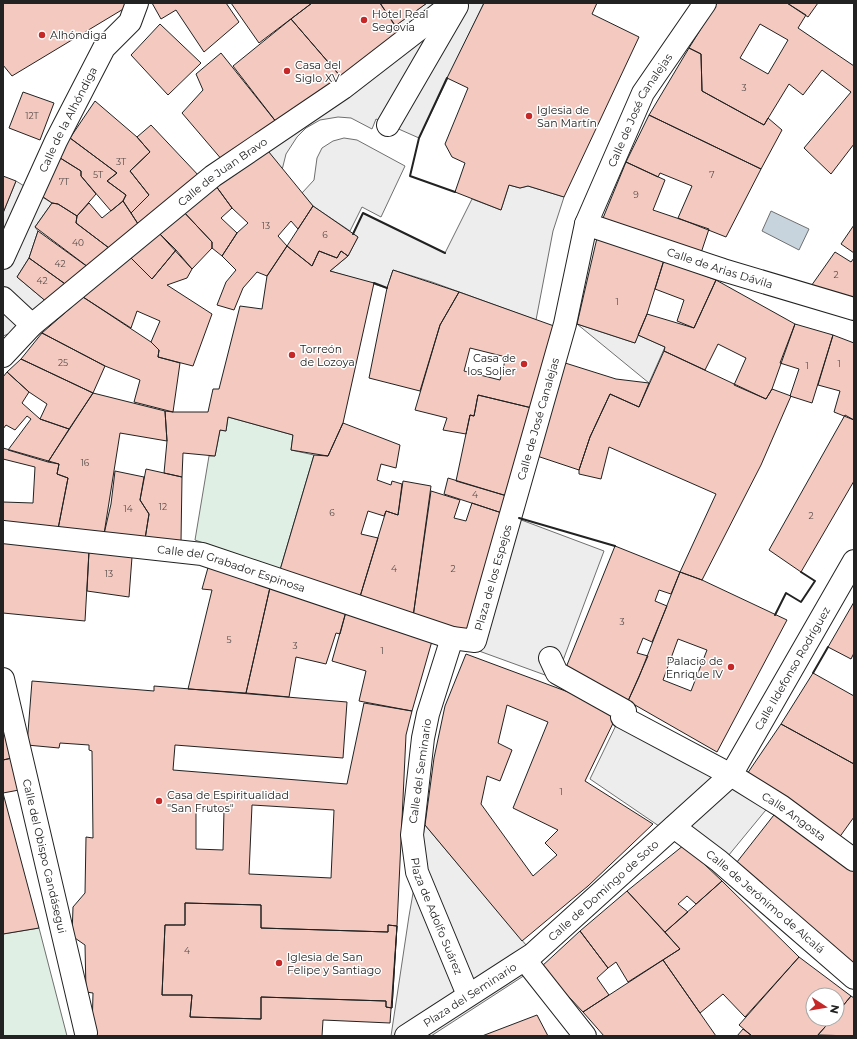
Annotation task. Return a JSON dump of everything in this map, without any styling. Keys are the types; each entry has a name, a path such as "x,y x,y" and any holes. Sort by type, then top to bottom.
{"street":[{"name":"Calle de la Alhóndiga","path":"3,258 33,191 104,48 130,22 137,3"},
{"name":"Calle de Juan Bravo","path":"3,356 32,325 213,176 343,88 453,3"},
{"path":"388,125 458,3"},
{"name":"Calle de José Canalejas","path":"511,515 565,324 586,224 643,93 705,3"},
{"name":"Calle de Arias Dávila","path":"586,224 723,270 854,309"},
{"path":"3,298 32,325"},
{"name":"Plaza de los Espejos","path":"452,638 475,641 511,515"},
{"name":"Calle del Grabador Espinosa","path":"3,532 202,554 452,638"},
{"name":"Calle Ildefonso Rodríguez","path":"674,827 731,776 854,561"},
{"name":"Calle del Seminario","path":"412,835 422,738 452,638"},
{"name":"Calle Angosta","path":"550,658 557,673 625,711 630,721 731,776 781,806 854,860"},
{"name":"Calle del Obispo Gandásegui","path":"3,679 86,1033"},
{"name":"Calle de Domingo de Soto","path":"529,957 674,827"},
{"name":"Calle de Jerónimo de Alcalá","path":"674,827 719,861 854,978"},
{"name":"Plaza de Adolfo Suárez","path":"412,835 417,872 468,995"},
{"path":"529,957 586,1036"},
{"name":"Plaza del Seminario","path":"406,1036 529,957"}],"green space":[{"path":"228,417 293,435 291,450 314,455 280,570 195,540 209,456 215,456 220,430 226,431"},
{"path":"39,928 67,1036 3,1036 3,934"}],"shaded area":[{"path":"427,3 484,3 419,138 376,119 372,129 351,118 338,117 320,120 306,128 297,137 286,154 282,170 264,146 395,26"},
{"path":"344,138 357,140 405,166 381,217 362,207 350,231 313,206 302,193 314,180 317,158 322,148 333,141"},
{"path":"16,181 52,203 35,227 38,231 29,258 17,277 48,303 32,325 3,336 3,213"},
{"path":"509,185 520,188 528,186 564,197 553,231 536,320 432,282 393,270 387,288 330,271 348,256 358,237 353,234 363,213 445,253 472,199 501,210"},
{"path":"771,211 809,229 799,250 762,231"},
{"path":"577,324 635,343 638,335 665,347 649,383"},
{"path":"508,515 604,551 556,679 468,647"},
{"path":"619,719 770,805 719,867 590,779"},
{"path":"425,825 542,964 431,1036 391,1036 409,916"}],"building":[{"name":"Alhóndiga","path":"3,3 129,3 130,5 12,76 3,65"},
{"path":"152,3 226,3 239,22 204,52 176,10 161,19"},
{"path":"231,3 312,3 259,43"},
{"path":"312,3 380,3 401,34 341,77 291,19"},
{"path":"380,3 427,3 395,26"},
{"name":"Iglesia de San Martín","path":"484,3 597,3 592,14 639,37 564,197 528,186 520,188 509,185 501,210 455,192 465,163 452,157 445,144 468,88 447,78"},
{"path":"717,3 787,3 806,15 798,28 854,66 854,144 831,174 804,148 851,92 822,70 803,95 789,84 764,125 702,91 701,54 689,48","holes":["760,24 788,40 768,74 740,58"]},
{"path":"787,3 818,3 808,17"},
{"name":"Casa del Siglo XV","path":"291,19 341,77 277,123 233,66"},
{"path":"160,24 201,63 168,95 131,55"},
{"path":"689,48 701,54 702,91 764,125 768,118 782,130 761,169 649,115"},
{"path":"221,53 277,123 223,161 182,113 203,90 196,74"},
{"path":"23,92 54,103 40,140 9,128"},
{"path":"95,101 137,137 150,152 130,171 149,195 131,213 123,201 126,195 107,181 117,173 70,138"},
{"path":"649,115 761,169 726,237 678,218 692,186 660,173 658,177 626,162"},
{"path":"151,125 200,177 140,227 131,213 149,195 130,171 150,152 137,137"},
{"path":"70,138 117,173 107,181 126,195 123,201 111,211 81,176 81,171 57,156"},
{"path":"264,146 313,206 298,229 291,221 278,236 287,246 267,276 257,272 243,288 234,310 217,305 226,282 236,270 222,256 237,233 248,223 232,208 213,182"},
{"path":"57,156 81,171 81,176 96,194 77,216 58,204 52,203 36,192"},
{"path":"626,162 665,180 653,210 709,229 700,256 601,223"},
{"path":"3,176 16,181 3,213"},
{"path":"213,182 232,208 221,218 237,233 222,256 212,248 212,242 181,209"},
{"path":"123,201 140,227 113,251 76,223 77,216 89,203 102,218"},
{"path":"52,203 58,204 77,216 76,223 113,251 92,270 35,227"},
{"path":"313,206 358,237 348,256 341,251 337,258 319,251 312,266 287,246"},
{"path":"181,209 212,242 212,248 192,269 157,231"},
{"path":"854,225 854,253 841,244"},
{"path":"38,231 92,270 68,286 29,258"},
{"path":"157,231 176,250 152,279 129,256"},
{"path":"597,238 664,260 647,314 635,343 577,324"},
{"name":"Torreón de Lozoya","path":"287,246 312,266 319,251 337,258 341,251 348,256 330,271 374,283 343,423 328,456 291,450 293,435 228,417 226,431 220,430 215,456 183,453 182,477 164,473 167,441 165,411 208,412 213,389 219,389 240,306 262,309 267,276"},
{"path":"176,250 192,269 187,278 167,285 212,314 193,366 158,357 159,350 151,342 160,321 137,311 131,328 83,297 129,256 152,279"},
{"path":"835,252 851,262 854,258 854,302 809,289"},
{"path":"29,258 68,286 48,303 17,277"},
{"path":"664,260 716,280 694,328 677,321 684,300 655,289"},
{"path":"393,270 459,292 440,325 420,391 369,378 387,288"},
{"path":"716,280 795,324 772,389 766,399 734,385 746,358 718,344 705,370 664,351 665,347 638,335 647,314 694,328"},
{"name":"Casa de los Solier","path":"459,292 554,326 532,408 478,395 474,416 470,415 466,434 443,430 447,418 415,410 440,325","holes":["470,348 506,357 500,380 464,371"]},
{"path":"83,297 151,342 159,350 158,357 180,363 173,412 134,402 140,380 105,366 42,333"},
{"path":"795,324 833,335 812,403 790,396 799,369 780,363"},
{"path":"42,333 105,366 93,393 21,359"},
{"path":"833,335 854,343 854,420 834,412 840,391 818,385"},
{"path":"664,351 766,399 772,389 791,396 761,465 702,580 680,572 716,494 609,447 601,479 579,474 590,437 610,394 639,407"},
{"path":"21,359 93,393 69,429 40,419 47,404 29,392 7,372"},
{"path":"562,362 616,379 649,383 639,407 610,394 590,437 579,470 537,456"},
{"path":"7,372 29,392 22,403 40,419 69,429 48,462 8,450 31,419 27,416 15,430 6,425 3,429 3,377"},
{"path":"93,393 165,411 167,441 120,433 104,534 58,529 68,478 57,474 59,464 48,462"},
{"path":"478,395 532,408 507,496 456,481 470,415 474,416"},
{"path":"845,415 854,420 854,481 801,572 769,550"},
{"path":"343,423 400,445 396,468 381,464 377,480 391,485 392,481 402,484 398,515 386,511 384,516 368,511 361,534 378,538 359,600 280,570 314,455 328,456"},
{"path":"3,448 59,464 57,474 68,478 58,529 3,528 3,502 33,503 35,467 3,459"},
{"path":"146,469 182,477 181,542 145,539 149,514 140,500"},
{"path":"115,471 144,477 140,500 149,514 145,539 104,534 111,504"},
{"path":"448,478 507,496 502,513 444,494"},
{"path":"403,481 431,486 413,617 359,600 386,511 398,515"},
{"path":"431,491 460,500 454,518 466,521 472,503 502,513 468,635 413,617"},
{"path":"3,541 89,551 85,621 3,613"},
{"path":"615,546 680,572 671,594 659,590 655,601 667,606 652,642 643,638 637,653 648,656 628,701 565,670"},
{"path":"89,551 132,557 129,597 87,591"},
{"path":"209,564 271,583 246,693 188,689 212,590 202,589"},
{"name":"Palacio de Enrique IV","path":"680,572 702,580 787,620 717,752 628,701 639,677","holes":["678,639 707,650 691,691 663,680"]},
{"path":"271,583 347,608 340,634 336,633 326,664 296,657 289,697 246,693"},
{"path":"854,602 854,653 851,659 828,647"},
{"path":"347,608 432,641 412,711 359,701 366,671 332,661"},
{"path":"466,654 587,699 618,713 585,781 653,824 588,886 522,941 425,825 434,758 445,706","holes":["507,705 548,722 513,808 558,830 545,843 557,855 533,876 481,804 487,776 500,781 512,750 498,743"]},
{"path":"813,673 854,696 854,764 781,724"},
{"path":"32,681 154,691 154,686 347,702 343,758 175,745 173,770 347,784 364,703 412,711 406,735 397,926 390,1023 323,1020 322,1036 77,1036 92,1032 93,993 86,992 85,945 72,936 73,907 85,893 86,837 93,838 92,751 89,750 89,745 60,743 59,748 27,745","holes":["252,805 334,810 331,878 249,874","196,809 224,810 223,850 196,849"]},
{"path":"3,709 12,758 3,760"},
{"path":"781,724 854,764 854,817 836,842 745,777"},
{"path":"12,758 19,790 3,793 3,760"},
{"path":"3,793 39,928 3,934"},
{"path":"781,806 854,863 854,967 737,862"},
{"path":"684,845 722,881 696,904 687,896 678,904 688,912 665,932 627,891"},
{"path":"722,881 799,957 745,1017 723,994 700,1013 663,960 680,949 665,932"},
{"path":"627,891 680,949 628,982 616,962 608,968 580,931"},
{"name":"Iglesia de San Felipe y Santiago","path":"185,903 261,905 261,928 388,932 388,925 397,926 392,1008 386,1007 386,1001 261,997 261,1019 190,1017 192,995 162,995 165,925 185,925"},
{"name":"Iglesia de San Felipe y Santiago","path":"185,903 261,905 261,928 388,932 388,925 397,926 392,1008 386,1007 386,1001 261,997 261,1019 190,1017 192,995 162,995 165,925 185,925"},
{"path":"580,931 608,968 597,978 609,995 583,1012 541,967"},
{"path":"799,957 839,987 805,987 805,1027 825,1027 817,1036 752,1036 739,1025"},
{"path":"663,960 716,1036 604,1036 583,1012"},
{"path":"845,992 851,996 845,1003"},
{"path":"851,996 854,998 854,1036 818,1035 825,1027 845,1027 845,1003"},
{"path":"537,1015 548,1036 482,1036"},
{"path":"743,1029 752,1036 737,1036"}],"wall":[{"path":"447,78 419,138 410,176 455,192"},
{"path":"353,234 363,213 445,253"},
{"path":"374,283 387,288"},
{"path":"519,518 615,546"},
{"path":"775,615 786,593 801,602 815,581 801,572"},
{"path":"813,673 828,647"}],"place":[{"name":"Hotel Real Segovia","path":"364,20"},
{"name":"Alhóndiga","path":"42,35"},
{"name":"Casa del Siglo XV","path":"287,71"},
{"name":"Iglesia de San Martín","path":"529,116"},
{"name":"Torreón de Lozoya","path":"292,355"},
{"name":"Casa de los Solier","path":"524,364"},
{"name":"Palacio de Enrique IV","path":"731,667"},
{"name":"Casa de Espiritualidad \"San Frutos\"","path":"159,801"},
{"name":"Iglesia de San Felipe y Santiago","path":"279,963"}]}
